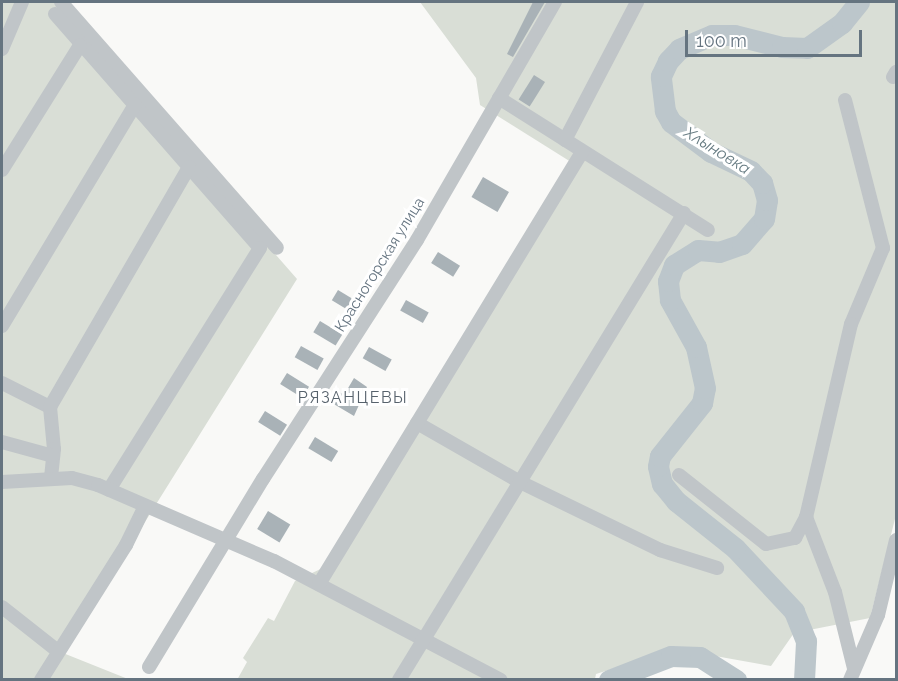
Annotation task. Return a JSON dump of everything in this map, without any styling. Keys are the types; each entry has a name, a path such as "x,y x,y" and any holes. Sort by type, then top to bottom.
{"street":[{"path":"2,49 22,2"},
{"name":"Красногорская улица","path":"149,667 417,240 555,2"},
{"path":"565,140 637,2"},
{"path":"58,8 80,45 260,248 109,490"},
{"path":"58,8 276,248"},
{"path":"2,170 80,45"},
{"path":"499,98 708,230"},
{"path":"679,475 766,544 795,538 806,518 851,324 882,248 845,100"},
{"path":"2,326 135,105"},
{"path":"319,584 582,152"},
{"path":"51,478 53,456 50,407 189,167"},
{"path":"399,680 684,213"},
{"path":"2,383 50,407"},
{"path":"417,423 520,482 660,550 717,568"},
{"path":"2,442 53,456"},
{"path":"4,486 51,478 72,478 109,490 319,584 501,680"},
{"path":"41,680 126,545 145,506"},
{"path":"806,518 835,592 852,674"},
{"path":"852,674 878,615 897,540"},
{"path":"2,607 58,651"}],"shaded area":[{"path":"2,2 55,2 297,279 63,653 128,679 2,679"},
{"path":"420,2 896,2 896,515 870,618 794,633 771,666 704,654 647,658 596,674 595,679 237,680 247,662 243,658 268,618 274,621 295,581 327,566 571,162 480,105 476,78"}],"building":[{"path":"533,2 545,2 513,57 507,54"},
{"path":"534,75 545,82 530,106 519,100"},
{"path":"483,177 509,192 497,212 472,197"},
{"path":"438,252 460,266 453,277 431,263"},
{"path":"338,290 360,303 354,314 332,300"},
{"path":"406,300 429,313 423,323 400,310"},
{"path":"320,321 342,334 336,346 313,332"},
{"path":"301,346 324,359 317,370 295,357"},
{"path":"369,347 392,360 385,371 363,358"},
{"path":"287,373 309,387 302,398 280,384"},
{"path":"354,378 367,387 354,416 332,403 339,392 344,395"},
{"path":"265,411 287,425 280,436 258,422"},
{"path":"315,437 338,451 331,462 308,448"},
{"path":"268,511 290,524 279,542 257,529"}],"waterway":[{"name":"Хлыновка","path":"804,680 806,641 794,611 735,548 676,501 662,484 658,466 660,456 702,403 705,388 696,347 670,300 668,281 674,265 698,250 719,252 742,244 764,219 767,200 762,183 751,171 711,152 671,122 665,111 661,76 668,61 679,49 712,35 734,35 782,47 807,48 842,23 859,2"},
{"name":"Хлыновка","path":"609,680 671,656 700,657 736,680"}],"district":[{"name":"РЯЗАНЦЕВЫ","path":"353,398"}]}
